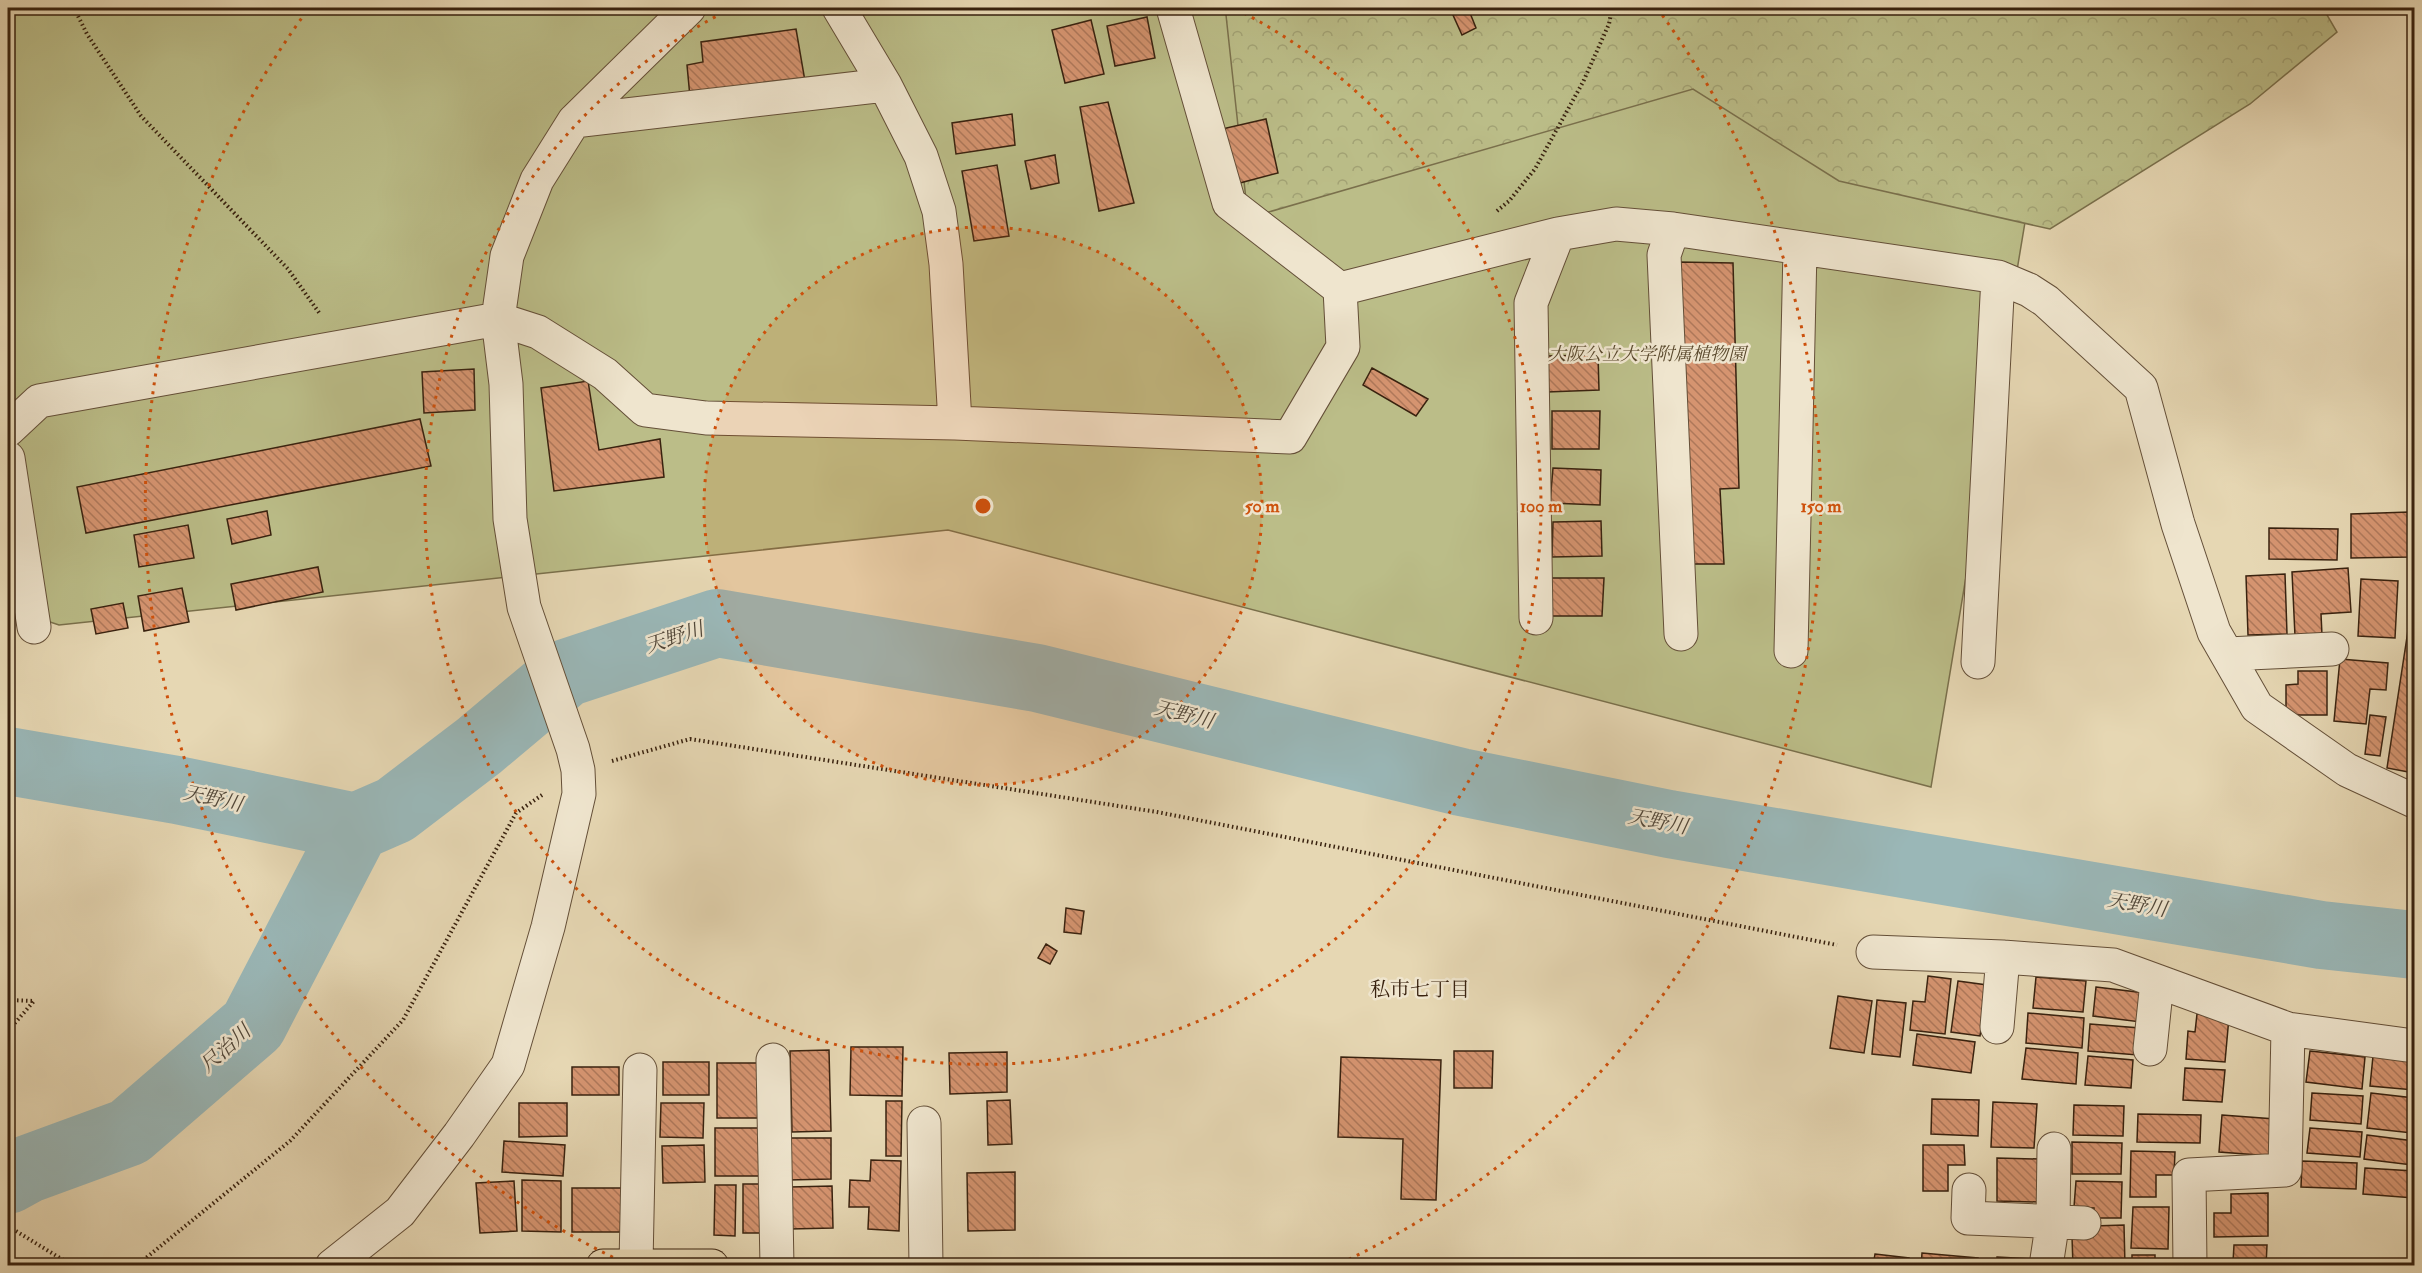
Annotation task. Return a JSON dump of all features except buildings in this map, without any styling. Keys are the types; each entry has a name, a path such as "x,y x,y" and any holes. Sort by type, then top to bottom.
{"highway":[{"path":"603,1266 636,1264 712,1266"}],"street":[{"path":"332,1266 400,1212 459,1136 508,1065 548,927 579,794 575,760 524,607 510,519 506,384 498,319 507,256 537,180 574,121 689,8"},
{"path":"839,8 885,85 921,156 939,211 946,264 955,423"},
{"path":"8,430 39,400 498,319 538,332 605,374 645,410 706,418 955,423 1290,437 1343,347 1340,290 1229,202 1173,8"},
{"path":"574,121 885,85"},
{"path":"1340,290 1558,234 1616,224 1998,277 2029,290 2046,301 2141,388 2178,524 2214,632 2229,654 2257,707 2348,770 2415,801"},
{"path":"1672,230 1664,255 1681,634"},
{"path":"1536,618 1531,303 1558,234"},
{"path":"1791,651 1800,249"},
{"path":"1978,662 1998,277"},
{"path":"8,458 34,627"},
{"path":"2229,654 2332,649"},
{"path":"1874,952 2003,957 2113,965 2288,1029 2415,1046"},
{"path":"1997,1027 2003,957"},
{"path":"2150,1049 2157,982"},
{"path":"2190,1266 2189,1175 2285,1170 2288,1029"},
{"path":"773,1060 777,1266"},
{"path":"636,1264 640,1070"},
{"path":"924,1123 926,1266"},
{"path":"2046,1266 2068,1222 2054,1149"},
{"path":"1969,1190 1968,1218 2068,1222"}],"path":[{"path":"74,8 87,34 141,116 288,269 321,315 326,350"},
{"path":"1491,216 1509,201 1535,169 1583,82 1609,24 1612,8"},
{"path":"136,1266 290,1141 403,1020 516,813 575,760 690,740 1157,812 1874,952"},
{"path":"8,1000 34,1001 8,1030"},
{"path":"8,1221 11,1228 73,1266"}],"green space":[{"name":"大阪公立大学附属植物園","path":"8,8 2057,8 2059,18 1931,787 948,530 59,625 8,608"},
{"path":"1228,8 2323,8 2337,32 2250,104 2050,229 1839,181 1693,89 1248,218 1226,15"}],"waterway":[{"name":"天野川","path":"8,761 177,790 356,827 395,810 479,746 566,673 717,623 1037,678 1461,782 1669,824 2321,935 2414,945"},
{"name":"尺治川","path":"8,1180 28,1169 129,1132 253,1025 356,827"}],"district":[{"name":"私市七丁目","path":"1420,989"}]}
